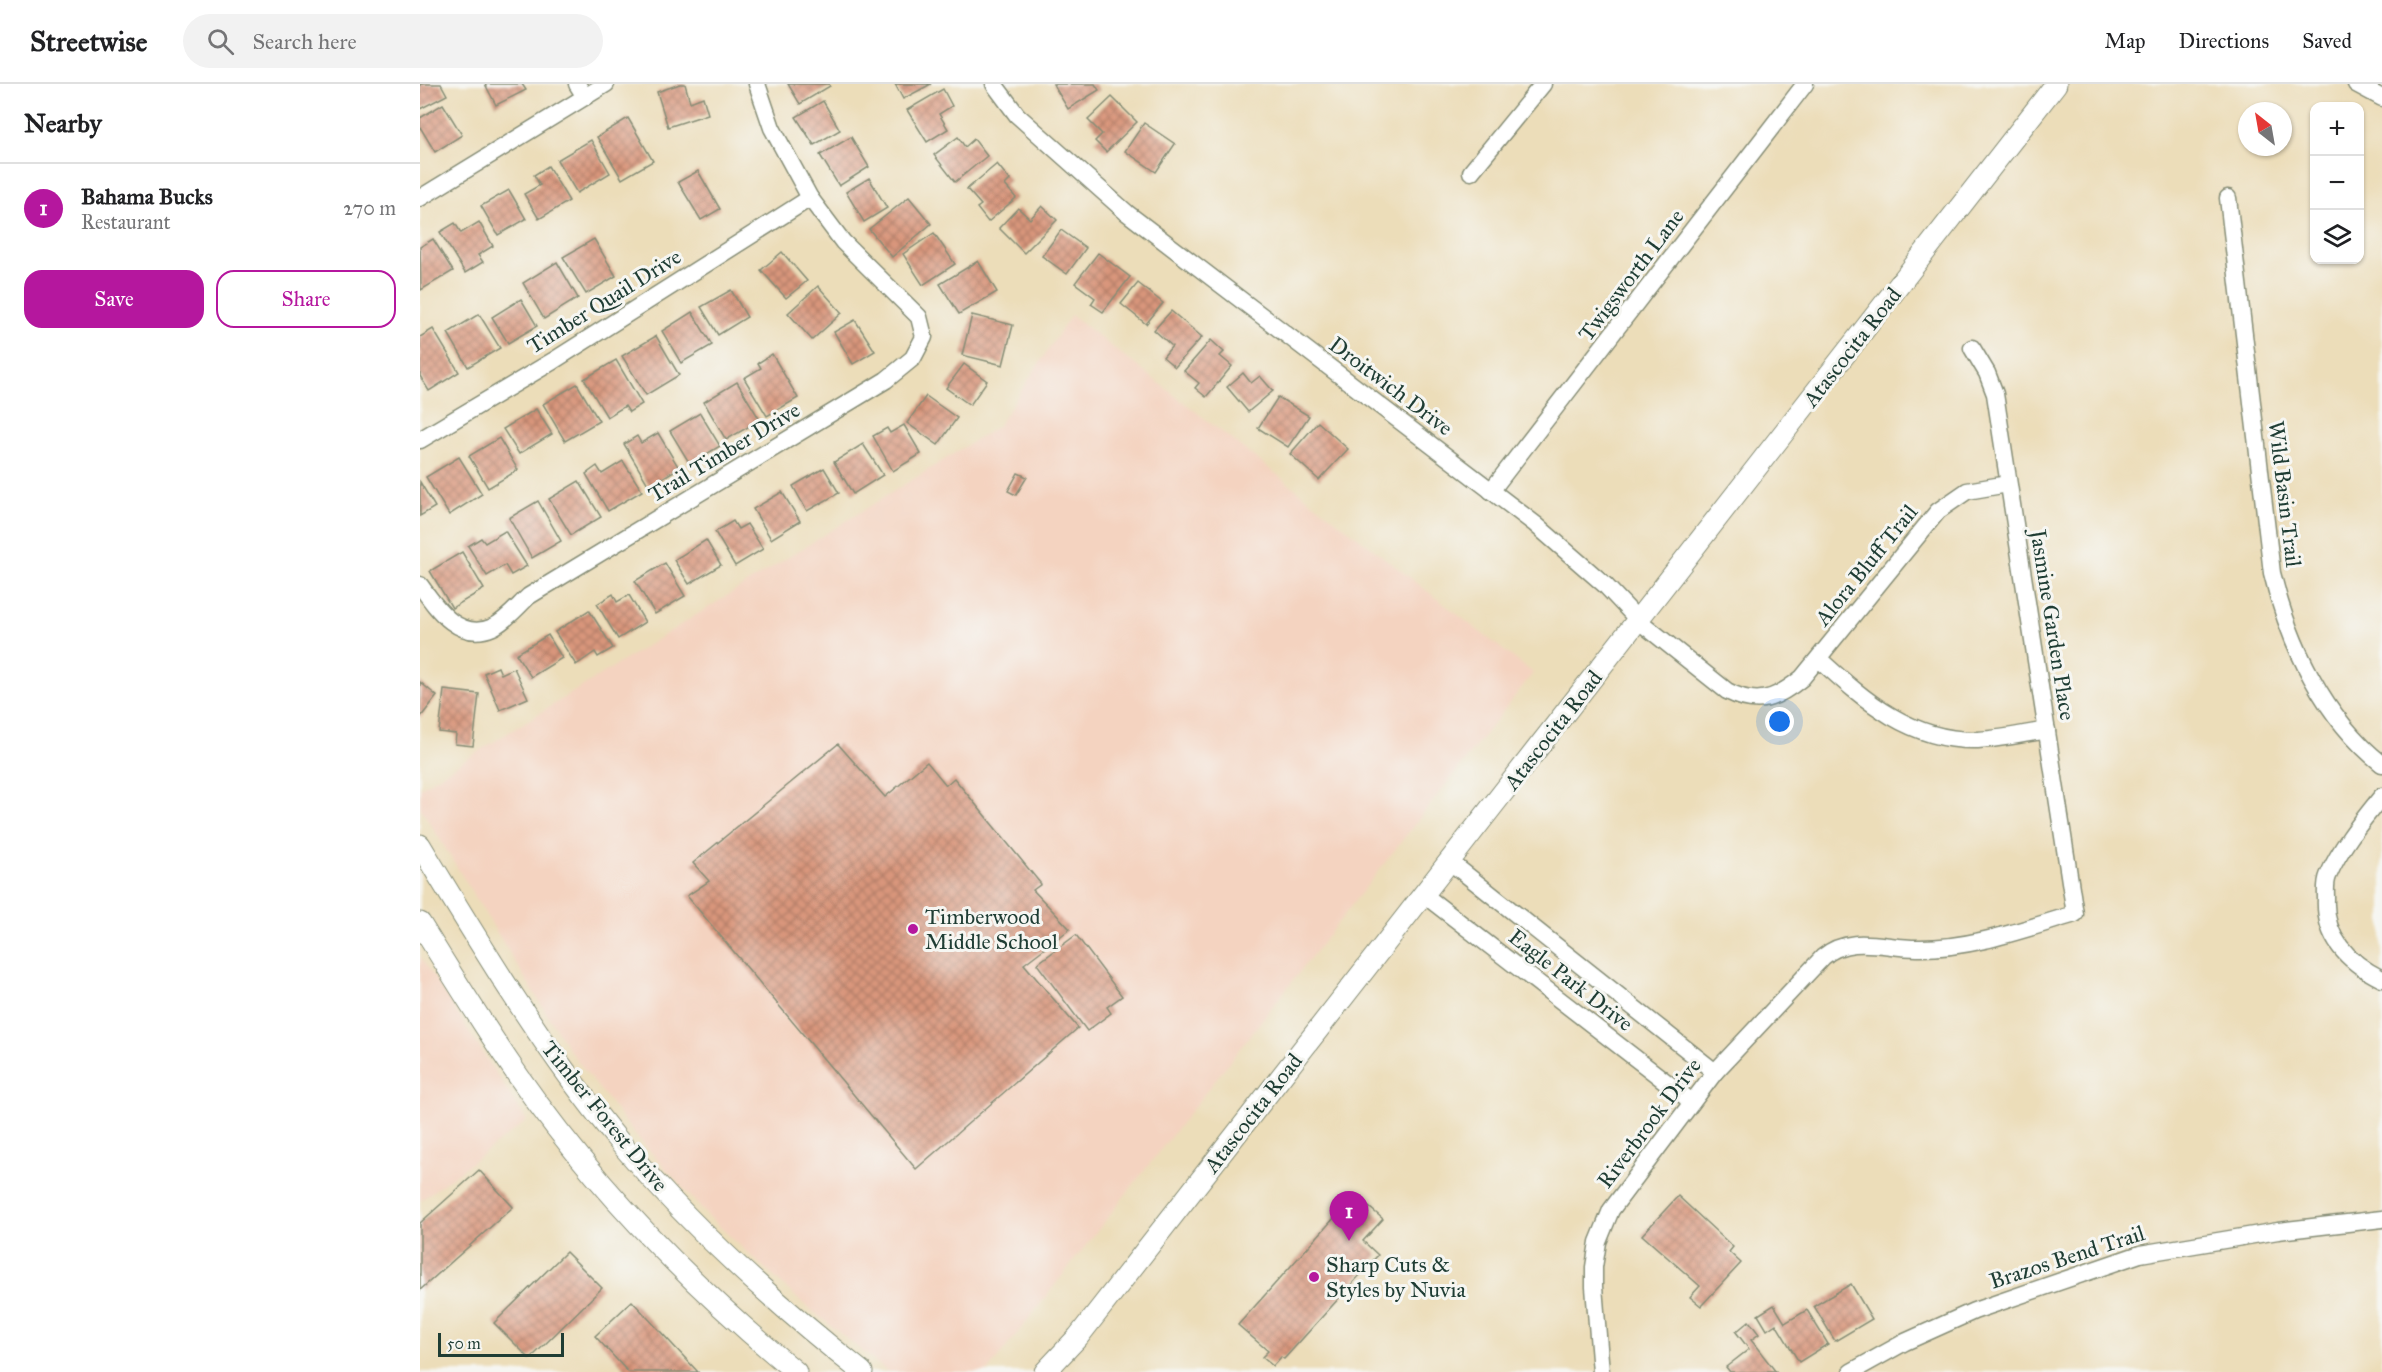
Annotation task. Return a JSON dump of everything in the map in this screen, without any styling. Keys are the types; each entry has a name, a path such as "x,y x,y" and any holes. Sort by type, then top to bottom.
{"main road":[{"name":"Atascocita Road","path":"1045,1372 1078,1337 2056,84"},
{"name":"Timber Forest Drive","path":"420,845 496,971 622,1145 734,1262 862,1372"},
{"name":"Timber Forest Drive","path":"420,923 513,1070 592,1172 698,1285 796,1372"}],"street":[{"path":"420,198 581,91 606,84"},
{"path":"757,84 772,128 810,198"},
{"name":"Droitwich Drive","path":"994,84 1017,116 1127,213 1548,534 1605,585 1639,621 1727,691 1743,699 1758,700 1773,697"},
{"path":"1471,172 1543,84"},
{"name":"Twigsworth Lane","path":"1491,492 1805,84"},
{"path":"2356,84 2382,98"},
{"name":"Trail Timber Drive","path":"420,585 441,615 463,630 477,631 493,627 529,596 876,386 911,360 924,337 919,317 843,242 810,198"},
{"name":"Timber Quail Drive","path":"420,440 553,360 810,198"},
{"name":"Wild Basin Trail","path":"2228,198 2272,573 2283,618 2314,682 2360,747 2382,764"},
{"name":"Jasmine Garden Place","path":"1838,947 1855,943 1918,948 1959,945 2013,933 2075,914 1995,394 1988,373 1972,348"},
{"name":"Alora Bluff Trail","path":"1773,697 1789,689 1819,659 1938,512 1967,491 2008,484"},
{"path":"1819,659 1877,708 1925,732 1955,739 1978,740 2047,730"},
{"path":"2382,796 2345,844 2327,879 2325,909 2329,930 2341,949 2361,969 2382,979"},
{"name":"Eagle Park Drive","path":"1449,861 1715,1072"},
{"name":"Eagle Park Drive","path":"1423,894 1692,1102"},
{"name":"Riverbrook Drive","path":"1601,1372 1594,1287 1598,1242 1604,1225 1624,1191 1715,1072 1814,966 1838,947"},
{"name":"Brazos Bend Trail","path":"1851,1372 1897,1346 1974,1311 2140,1254 2278,1231 2382,1219"}],"shaded area":[{"name":"Timberwood Middle School","path":"1071,315 1533,673 987,1372 888,1372 800,1301 706,1214 632,1131 569,1050 420,807 420,788 998,426"},
{"path":"420,956 527,1121 420,1201"}],"building":[{"path":"420,84 441,84 447,95 420,109"},
{"path":"485,84 522,84 526,90 496,105"},
{"path":"685,84 690,102 703,97 708,114 668,127 657,92"},
{"path":"788,84 829,84 830,86 800,104"},
{"path":"895,84 931,84 903,99"},
{"path":"1053,84 1095,84 1099,90 1068,109"},
{"path":"943,89 952,106 939,114 948,129 927,142 907,110"},
{"path":"1112,97 1137,122 1106,152 1095,141 1102,134 1088,120"},
{"path":"823,101 840,130 814,145 796,117"},
{"path":"443,104 462,135 435,152 420,127 420,118"},
{"path":"628,118 653,161 622,179 597,137"},
{"path":"1144,123 1175,144 1156,172 1125,151"},
{"path":"851,137 869,167 839,186 820,155"},
{"path":"958,137 965,147 974,139 987,156 955,182 934,155"},
{"path":"591,140 610,173 577,193 557,160"},
{"path":"997,164 1010,180 1005,185 1016,198 988,222 977,208 981,205 967,189"},
{"path":"548,166 569,201 539,219 524,194 540,185 534,175"},
{"path":"698,171 720,209 701,220 678,182"},
{"path":"869,178 887,208 864,222 846,192"},
{"path":"509,190 526,219 498,235 481,206"},
{"path":"909,197 931,224 892,257 869,229"},
{"path":"1042,206 1057,220 1024,253 999,228 1018,208 1030,219"},
{"path":"479,222 493,246 478,255 483,262 465,273 440,232 455,223 461,233"},
{"path":"1061,230 1086,248 1067,274 1042,256"},
{"path":"934,233 955,264 923,285 903,254"},
{"path":"433,239 453,271 421,290 420,247"},
{"path":"594,239 616,276 586,294 563,257"},
{"path":"782,252 807,281 786,298 761,270"},
{"path":"1098,253 1130,277 1103,312 1091,304 1095,298 1075,283"},
{"path":"978,261 997,292 959,314 940,284"},
{"path":"557,262 578,298 544,319 523,283"},
{"path":"1138,283 1163,303 1146,324 1121,304"},
{"path":"818,286 842,313 812,340 788,313"},
{"path":"731,290 747,317 718,335 701,307"},
{"path":"521,299 537,326 508,343 492,317"},
{"path":"1171,311 1202,337 1175,367 1163,357 1172,346 1154,330"},
{"path":"692,312 712,345 681,363 662,331"},
{"path":"479,314 500,348 468,367 448,333"},
{"path":"972,315 1013,325 1003,365 962,355"},
{"path":"855,320 875,351 853,364 834,332"},
{"path":"433,329 459,372 429,391 420,376 420,337"},
{"path":"656,336 679,375 646,395 622,356"},
{"path":"1211,340 1224,352 1220,356 1232,366 1206,397 1195,388 1199,383 1184,371"},
{"path":"772,354 798,398 767,416 744,378 761,368 758,363"},
{"path":"616,360 642,404 629,412 625,406 607,417 584,379"},
{"path":"964,364 987,381 970,405 946,388"},
{"path":"1243,373 1251,383 1260,376 1273,391 1248,412 1227,387"},
{"path":"737,382 760,420 726,440 704,402"},
{"path":"577,384 599,421 565,441 543,404"},
{"path":"926,396 957,418 938,445 907,423"},
{"path":"1278,397 1309,416 1288,447 1258,428"},
{"path":"536,409 552,434 519,454 503,429"},
{"path":"700,413 720,446 690,464 670,431"},
{"path":"1318,422 1348,449 1319,480 1290,454"},
{"path":"904,425 921,454 893,471 873,436 887,428 890,433"},
{"path":"658,433 679,468 649,486 624,444 637,436 641,443"},
{"path":"499,438 518,470 488,488 469,456"},
{"path":"863,444 883,475 853,494 834,462"},
{"path":"459,457 482,494 449,515 426,477"},
{"path":"623,461 642,491 608,511 586,474 597,466 602,474"},
{"path":"824,468 839,493 807,511 793,486"},
{"path":"1018,473 1027,477 1016,495 1008,491"},
{"path":"579,481 601,517 571,535 549,499"},
{"path":"420,482 435,507 420,516"},
{"path":"782,492 800,521 771,539 753,509"},
{"path":"538,501 561,541 532,558 509,518"},
{"path":"733,521 738,529 747,524 763,549 735,566 715,532"},
{"path":"505,531 527,566 511,575 505,565 487,576 468,546 481,538 485,543"},
{"path":"706,540 721,565 689,584 674,560"},
{"path":"462,552 484,589 452,608 430,571"},
{"path":"665,563 685,596 655,614 635,581"},
{"path":"613,594 617,602 629,595 645,622 618,639 597,604"},
{"path":"589,610 613,648 598,657 595,652 576,665 555,632"},
{"path":"548,635 562,658 531,677 516,654"},
{"path":"498,667 501,674 514,668 528,698 500,710 484,673"},
{"path":"420,682 437,696 420,718"},
{"path":"444,690 479,694 473,746 455,744 456,734 439,732"},
{"name":"Timberwood Middle School","path":"838,744 885,797 927,762 946,785 954,778 1041,884 1033,890 1070,929 1024,964 1078,1028 916,1169 687,896 709,881 693,863"},
{"path":"1076,935 1122,996 1107,1007 1111,1013 1087,1031 1037,964"},
{"path":"479,1170 513,1207 420,1290 420,1223"},
{"path":"1678,1196 1733,1247 1729,1252 1741,1263 1701,1306 1690,1297 1700,1286 1642,1235"},
{"path":"1369,1207 1383,1219 1363,1241 1378,1255 1284,1359 1281,1357 1273,1366 1262,1357 1268,1351 1238,1325 1335,1217 1348,1229"},
{"path":"566,1252 602,1288 530,1359 494,1323"},
{"path":"1851,1284 1872,1319 1835,1341 1814,1306"},
{"path":"632,1301 698,1372 628,1372 595,1336"},
{"path":"1774,1305 1785,1323 1807,1310 1828,1344 1799,1362 1776,1324 1767,1330 1758,1315"},
{"path":"1749,1321 1759,1334 1751,1340 1776,1372 1730,1372 1726,1367 1749,1349 1736,1332"}],"place":[{"name":"Timberwood Middle School","path":"913,929"},
{"name":"Bahama Bucks","path":"1349,1241"},
{"name":"Sharp Cuts & Styles by Nuvia","path":"1314,1277"}]}
